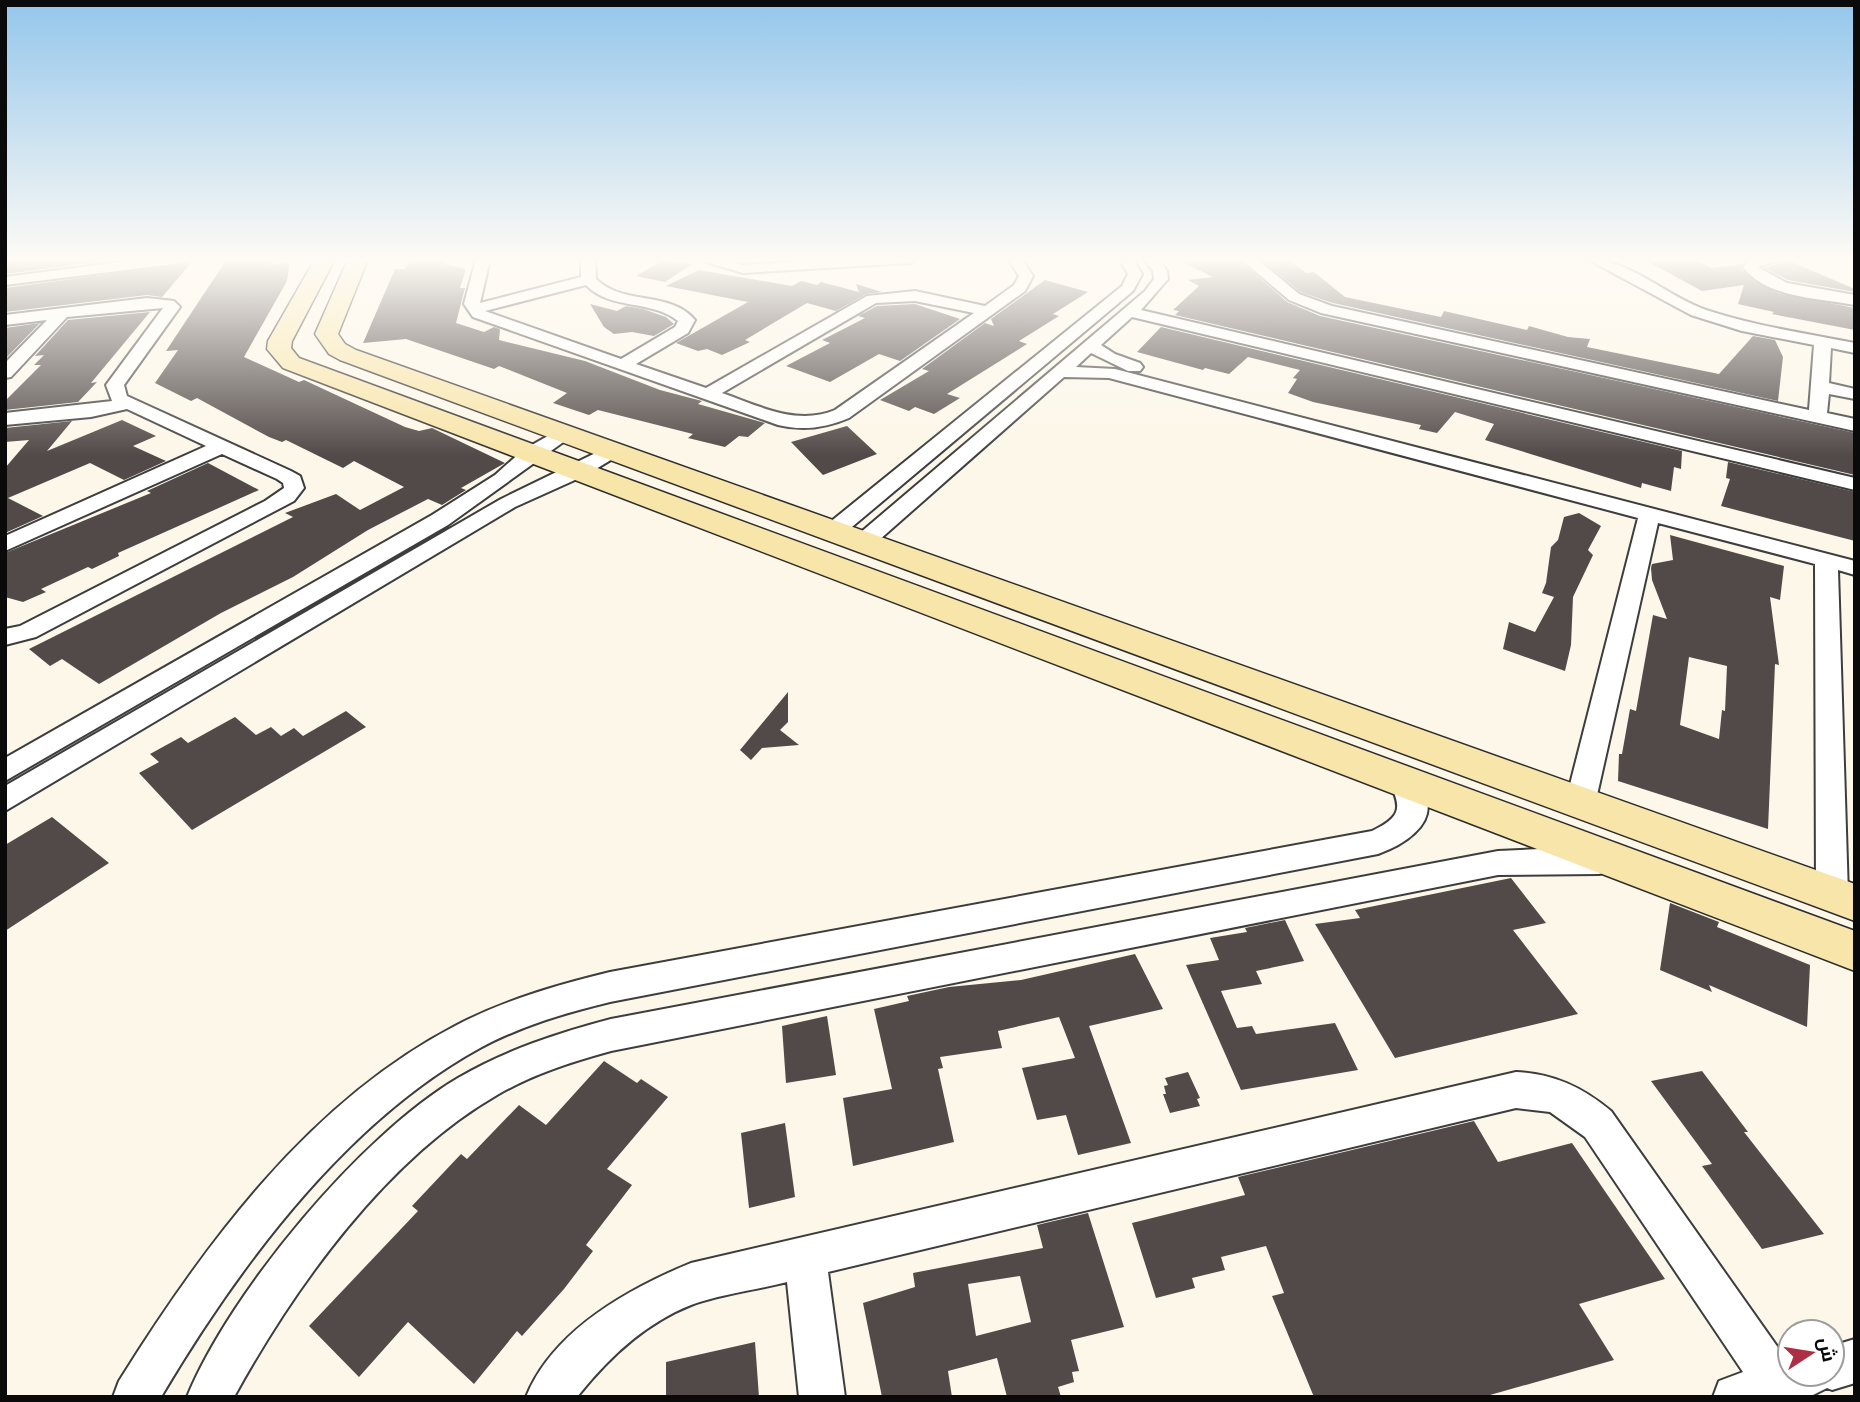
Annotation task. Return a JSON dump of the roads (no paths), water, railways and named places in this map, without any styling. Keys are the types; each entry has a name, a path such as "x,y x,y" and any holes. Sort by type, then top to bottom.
{"street":[{"path":"5,373 51,324"},
{"path":"5,638 27,632 272,505 294,488 293,480 119,399 116,385 159,324"},
{"path":"288,324 279,349 283,357 304,368 1855,951"},
{"path":"328,324 326,334 337,349 562,434 1843,899 1826,561"},
{"path":"505,324 785,421 808,423 831,420 969,324"},
{"path":"622,365 682,330 685,324"},
{"path":"708,394 828,324"},
{"path":"847,538 980,410 1084,324"},
{"path":"847,538 1006,418 1114,324"},
{"path":"1181,324 1855,484"},
{"path":"1394,324 1855,425"},
{"path":"1737,324 1855,348"},
{"path":"1785,324 1855,339"},
{"path":"1818,417 1823,342"},
{"path":"1090,345 1109,358 1137,367 1731,528 1826,561 1855,568"},
{"path":"1058,373 1109,373 1649,514 1855,551"},
{"path":"1821,387 1855,394"},
{"path":"5,419 91,411 126,404"},
{"path":"980,410 1006,418"},
{"path":"5,771 440,520 502,479 530,454 562,434"},
{"path":"5,544 221,447"},
{"path":"5,800 508,503 579,471 612,451"},
{"path":"1580,804 1649,514"},
{"path":"135,1397 199,1298 297,1178 396,1084 449,1048 502,1020 556,1000 610,987 1378,842 1399,831 1412,815 1412,798 1402,780"},
{"path":"209,1397 253,1324 295,1265 382,1164 424,1124 468,1092 514,1067 560,1048 611,1035 1498,863 1560,860 1629,866"},
{"path":"548,1397 579,1357 614,1325 652,1300 691,1284 1516,1090 1543,1090 1572,1102 1598,1124 1776,1356"},
{"path":"805,1259 822,1397"},
{"path":"1735,1397 1776,1384"}]}
